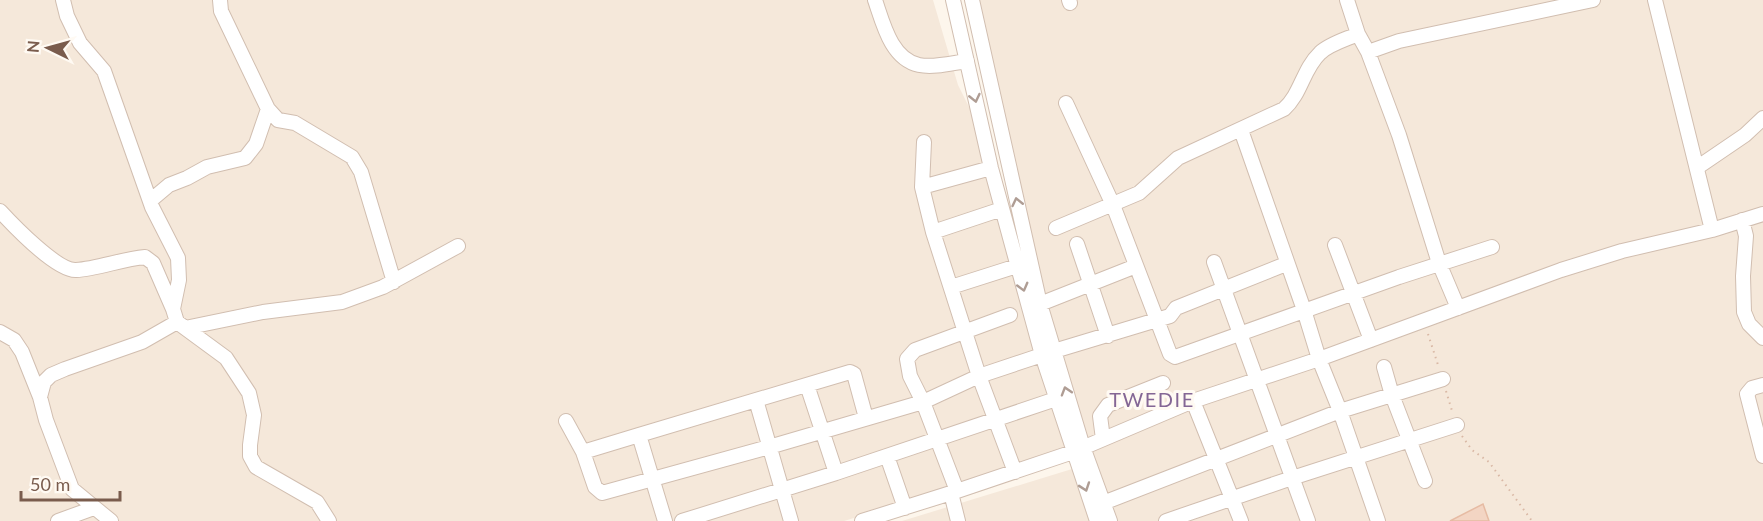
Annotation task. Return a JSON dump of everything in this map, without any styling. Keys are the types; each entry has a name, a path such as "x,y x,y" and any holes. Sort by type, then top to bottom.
{"street":[{"path":"63,0 67,16 80,43 104,71 150,201 178,258 178,320"},
{"path":"220,0 221,11 268,109 278,120 295,123 352,157 364,181 394,282"},
{"path":"875,0 885,28 895,47 906,60 919,65 967,61"},
{"path":"953,0 991,168 1017,266 1048,353 1078,449 1097,521"},
{"path":"972,0 1040,304 1056,399 1110,521"},
{"path":"1347,0 1358,34 1368,51 1399,135 1439,263 1458,308"},
{"path":"1368,51 1399,41 1593,0"},
{"path":"1655,0 1712,231"},
{"path":"1056,228 1113,205 1147,187 1178,158 1284,109 1292,102 1307,70 1321,52 1358,34"},
{"path":"1066,103 1113,205 1170,354 1175,357 1439,263 1492,247"},
{"path":"150,201 169,185 207,167 245,158 256,144 268,109"},
{"path":"1698,167 1745,135 1763,118"},
{"path":"1241,130 1319,359 1340,411 1378,521"},
{"path":"924,142 922,187 933,232 979,376 1015,472"},
{"path":"922,187 991,168"},
{"path":"933,232 1002,210"},
{"path":"0,211 23,237 61,265 74,271 130,258 145,257 153,263 178,320 226,358 249,393 254,415 250,456 256,467 317,502 329,521"},
{"path":"862,521 1015,472 1078,449 1193,401 1319,359 1561,270 1602,257 1712,231 1763,214"},
{"path":"1742,220 1746,236 1743,276 1744,312 1749,324 1763,338"},
{"path":"1077,244 1108,336"},
{"path":"1335,245 1371,340"},
{"path":"40,397 44,382 51,375 142,342 178,320 342,302 394,282 458,246"},
{"path":"1214,262 1308,521"},
{"path":"566,421 583,452 595,487 598,491 603,492 923,402 979,376 1157,321 1170,316 1176,308 1286,264"},
{"path":"951,287 1017,266"},
{"path":"1040,304 1136,266"},
{"path":"958,521 954,492 923,402 910,376 908,359 915,350 1010,315"},
{"path":"0,332 14,340 22,352 72,489 111,521"},
{"path":"1384,368 1425,481"},
{"path":"583,452 850,372 854,374 866,418"},
{"path":"1103,503 1340,411 1443,379"},
{"path":"1102,439 1100,416 1108,405 1163,383"},
{"path":"807,385 836,473"},
{"path":"1763,385 1752,388 1747,394 1763,456"},
{"path":"682,521 836,473 1056,399"},
{"path":"756,400 790,521"},
{"path":"1193,401 1241,521"},
{"path":"1166,521 1292,477 1456,425"},
{"path":"639,435 665,521"},
{"path":"887,456 905,508"},
{"path":"58,521 93,508"}],"shaded area":[{"path":"0,0 933,0 958,85 984,137 1038,359 1067,453 844,521 0,521"},
{"path":"976,0 1763,0 1763,521 1115,521 1060,360"},
{"path":"1072,469 1094,521 902,521"}],"building":[{"path":"1483,504 1489,521 1450,521"}],"district":[{"name":"TWEDIE","path":"1152,399"}]}
